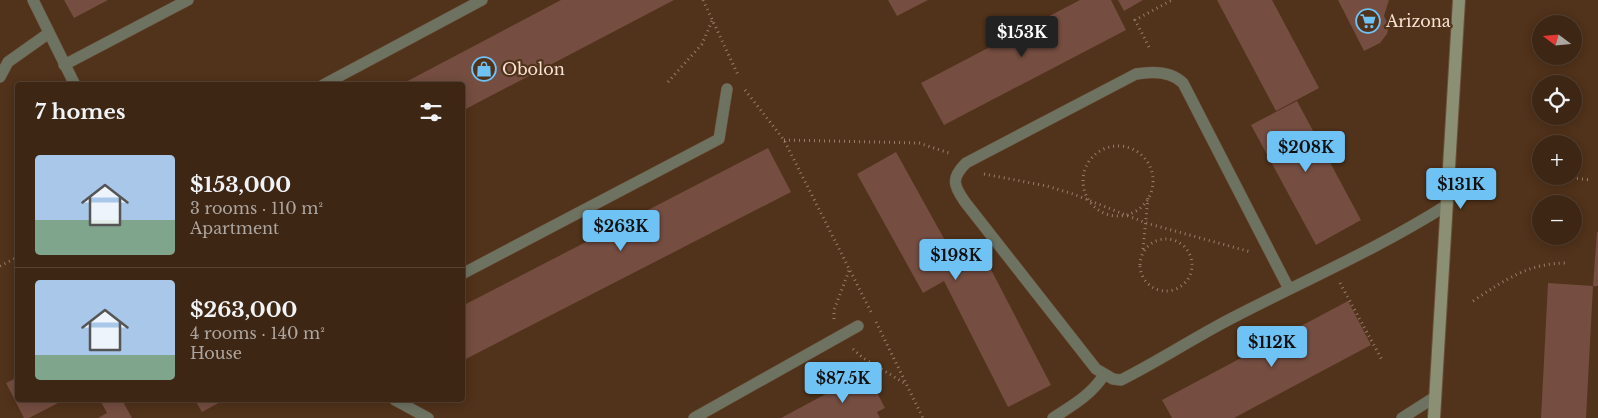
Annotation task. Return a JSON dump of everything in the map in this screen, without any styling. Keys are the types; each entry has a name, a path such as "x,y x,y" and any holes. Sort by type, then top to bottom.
{"main road":[{"path":"1434,418 1459,0"}],"lane":[{"path":"32,0 73,82"},
{"path":"64,65 188,0"},
{"path":"329,82 482,0"},
{"path":"0,77 8,62 49,33"},
{"path":"1289,289 1183,83 1176,76 1147,72 1136,74 966,162 960,168 955,180 956,188 1096,369 1104,375 1121,380 1289,289 1425,219 1447,205"},
{"path":"465,272 719,139 727,89"},
{"path":"694,418 858,326"},
{"path":"1053,418 1086,397 1096,388 1104,375"},
{"path":"1402,418 1435,397"},
{"path":"399,402 428,418"}],"path":[{"path":"703,0 746,92 784,140 850,268 923,418"},
{"path":"1149,47 1135,20 1172,0"},
{"path":"668,82 702,44 712,20"},
{"path":"784,140 919,143 952,154 960,168 994,177 1047,186 1088,199 1123,216 1273,259"},
{"path":"1088,199 1083,178 1087,164 1101,150 1114,146 1128,147 1145,159 1152,178 1140,258 1140,272 1147,283 1153,288 1167,291 1174,290 1186,282 1190,276 1193,262 1191,254 1183,244 1177,241 1158,240 1146,246 1142,252"},
{"path":"1582,179 1591,180"},
{"path":"1123,216 1140,208 1148,198"},
{"path":"0,266 15,258"},
{"path":"1473,301 1522,270 1547,263 1567,263"},
{"path":"850,268 834,310 836,326 841,335 863,358 907,385"},
{"path":"1338,280 1382,360"}],"building":[{"path":"64,0 108,0 74,18"},
{"path":"561,0 674,0 465,109 465,82 406,82"},
{"path":"888,0 928,0 897,16"},
{"path":"1080,0 1111,0 1126,30 944,125 921,83"},
{"path":"1118,0 1143,0 1124,11"},
{"path":"1217,0 1272,0 1319,88 1276,111"},
{"name":"Arizona","path":"1338,0 1389,0 1384,16 1389,26 1387,34 1380,43 1364,51"},
{"path":"1297,101 1361,220 1316,245 1251,125"},
{"path":"768,148 791,192 465,359 465,304"},
{"path":"896,152 962,271 956,275 986,260 1051,385 1008,407 944,281 923,293 857,174"},
{"path":"1597,232 1598,286 1593,286"},
{"path":"1548,283 1593,286 1586,418 1541,418"},
{"path":"1348,301 1371,345 1234,418 1172,418 1162,400"},
{"path":"15,378 15,400 6,383"},
{"path":"850,381 853,386 863,381 868,390 874,387 885,408 877,412 880,418 781,418"},
{"path":"16,402 60,402 29,418 24,418"},
{"path":"101,402 123,402 132,418 98,418 107,413"},
{"path":"196,402 220,402 202,412"}],"place":[{"name":"Arizona","path":"1368,21"},
{"name":"Obolon","path":"484,69"}]}
